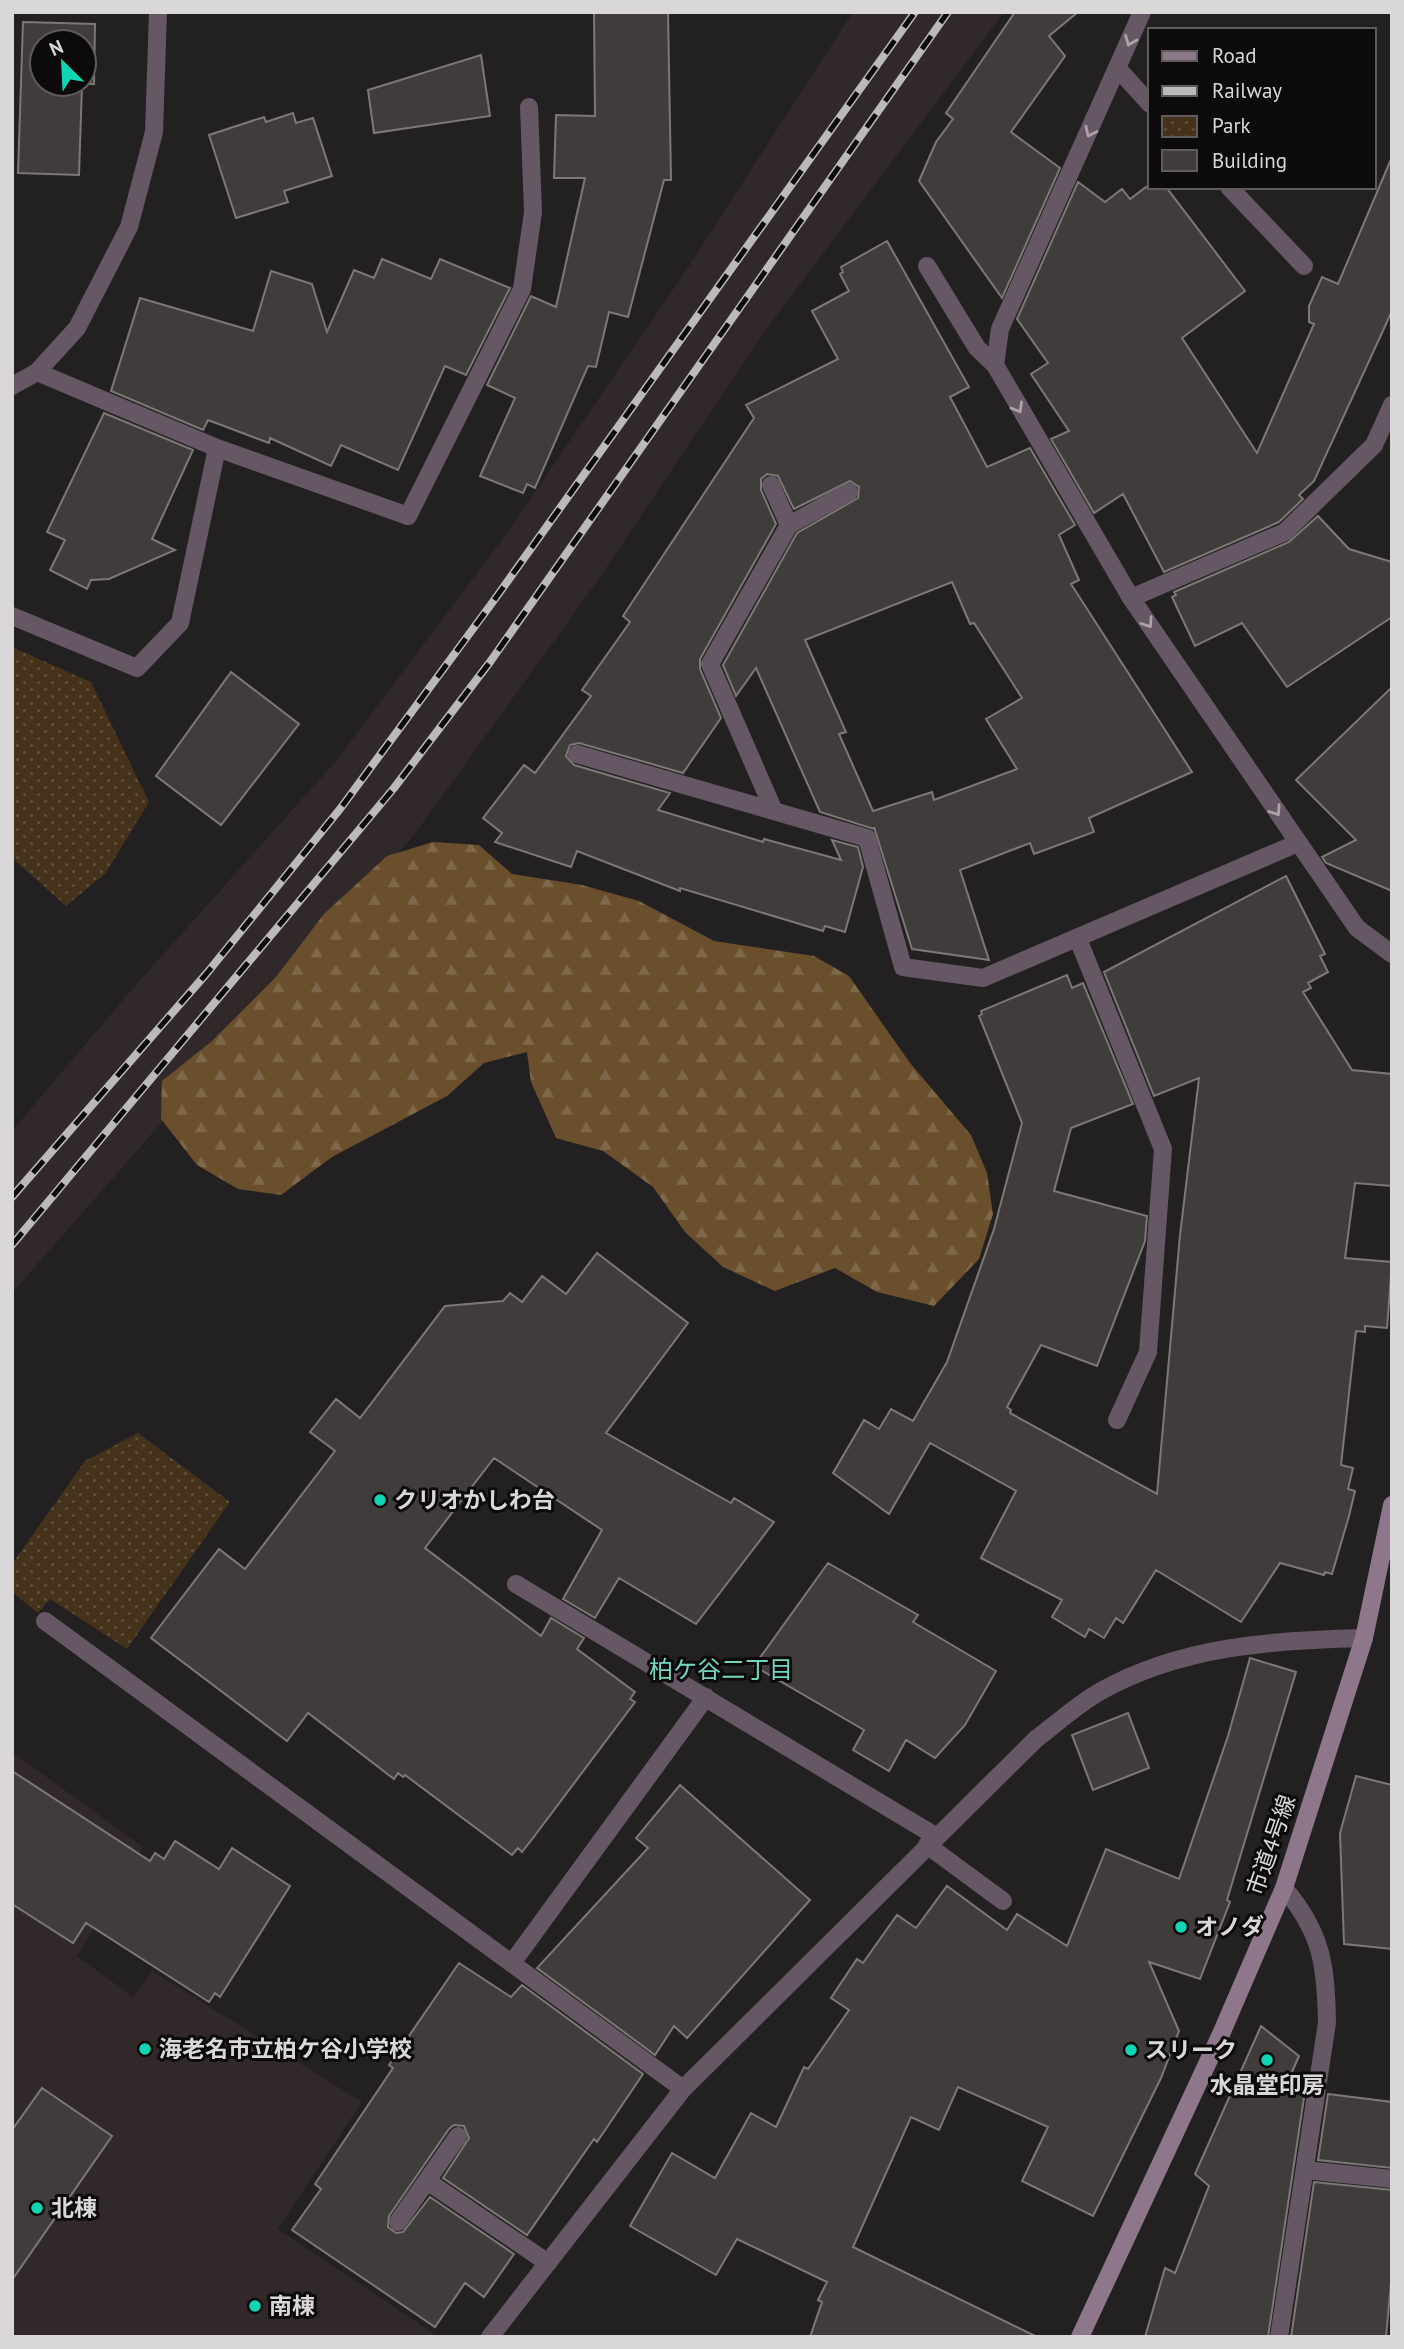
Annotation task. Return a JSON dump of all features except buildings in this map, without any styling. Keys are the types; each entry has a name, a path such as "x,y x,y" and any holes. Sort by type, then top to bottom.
{"street":[{"path":"12,386 37,372 77,328 129,227 154,132 158,12"},
{"path":"995,365 1000,328 1119,70 1142,12"},
{"path":"1119,70 1148,102"},
{"path":"37,372 217,448 408,516 522,289 533,212 529,107"},
{"path":"1231,189 1304,266"},
{"path":"927,266 977,348 995,365 1131,598 1357,928 1392,954"},
{"path":"1131,598 1285,532 1374,444 1392,405"},
{"path":"12,616 137,667 180,623 217,448"},
{"path":"771,485 789,525"},
{"path":"774,811 709,664 789,525 849,492"},
{"path":"577,754 867,838 902,967 983,978 1298,843"},
{"path":"1078,939 1163,1149 1148,1352 1117,1420"},
{"name":"市道4号線","path":"1080,2337 1221,2034 1284,1888 1364,1638 1392,1505"},
{"path":"516,1584 706,1697 932,1841 1003,1901"},
{"path":"45,1621 683,2089"},
{"path":"490,2337 683,2089 1036,1739 1102,1690 1165,1664 1230,1647 1292,1639 1364,1638"},
{"path":"512,1963 706,1697"},
{"path":"1279,2337 1327,2022 1326,1972 1307,1914 1284,1888"},
{"path":"398,2222 458,2136"},
{"path":"1305,2170 1392,2179"},
{"path":"427,2181 548,2263"}],"shaded area":[{"path":"853,12 1004,12 767,328 596,583 414,835 12,1293 12,1131 134,987 335,762 507,533 685,272"},
{"name":"海老名市立柏ケ谷小学校","path":"12,1752 143,1847 77,1956 133,1997 152,1971 362,2102 278,2229 439,2337 12,2337"}],"green space":[{"path":"12,647 91,682 149,802 105,874 66,906 12,858"},
{"path":"433,842 479,845 512,874 582,885 639,901 714,941 814,956 849,976 910,1063 971,1135 987,1173 993,1214 979,1259 934,1306 877,1292 835,1268 775,1291 723,1267 685,1232 653,1187 603,1151 556,1138 531,1082 527,1052 484,1063 447,1096 332,1157 281,1195 238,1189 197,1165 161,1119 162,1081 212,1041 276,977 324,914 387,856"},
{"path":"138,1433 230,1502 127,1649 50,1599 38,1613 12,1592 12,1564 85,1461"}],"railway":[{"path":"12,1197 207,973 340,809 492,603 915,12"},
{"path":"12,1245 394,788 490,662 948,12"}],"place":[{"name":"クリオかしわ台","path":"380,1500"},
{"name":"オノダ","path":"1181,1927"},
{"name":"海老名市立柏ケ谷小学校","path":"145,2049"},
{"name":"スリーク","path":"1131,2050"},
{"name":"水晶堂印房","path":"1267,2060"},
{"name":"北棟","path":"37,2208"},
{"name":"南棟","path":"255,2306"}],"district":[{"name":"柏ケ谷二丁目","path":"721,1670"}]}
